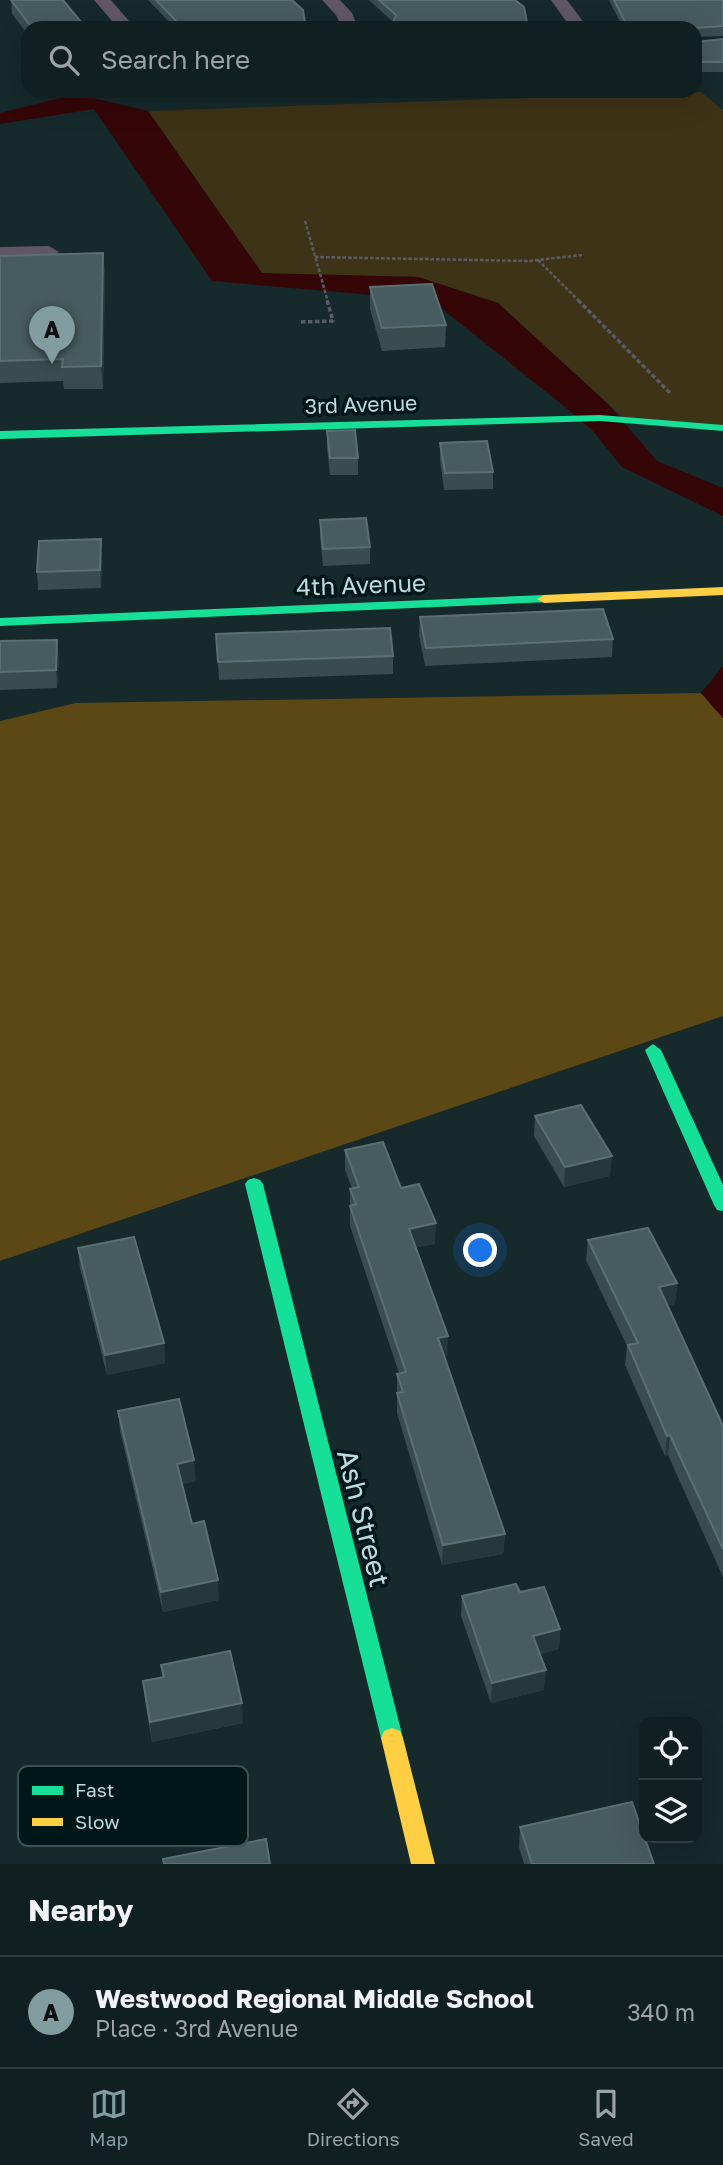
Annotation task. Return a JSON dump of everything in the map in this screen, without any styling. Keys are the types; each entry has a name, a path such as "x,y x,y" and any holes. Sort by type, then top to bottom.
{"street":[{"path":"102,0 121,21"},
{"path":"330,0 344,13 347,21"},
{"path":"559,0 575,21"},
{"path":"0,253 49,252"},
{"name":"3rd Avenue","path":"0,435 623,418 723,428"},
{"name":"4th Avenue","path":"0,622 723,592"},
{"path":"653,1050 723,1205"},
{"name":"Ash Street","path":"254,1184 423,1864"}],"path":[{"path":"301,322 332,321 305,222"},
{"path":"315,257 538,260 582,255"},
{"path":"538,260 667,394 678,395"}],"shaded area":[{"path":"702,93 723,110 723,428 623,418 498,303 418,277 262,274 148,111 526,98 702,98"},
{"path":"60,98 93,98 148,111 262,273 418,277 498,303 608,404 657,461 723,488 723,516 622,467 592,430 431,300 212,281 94,109 0,124 0,113"},
{"path":"723,666 723,718 701,693"},
{"path":"701,693 723,718 723,1016 0,1261 0,721 76,703"}],"building":[{"path":"11,0 63,0 80,21 27,21"},
{"path":"156,0 292,0 303,10 305,21 176,21"},
{"path":"379,0 515,0 524,7 527,21 394,21 396,15"},
{"path":"614,0 723,0 723,26 702,27 702,21 624,21"},
{"path":"723,39 723,62 702,62 702,41"},
{"path":"103,253 101,366 62,367 63,359 0,361 0,256"},
{"path":"432,284 446,325 382,328 370,287"},
{"path":"355,430 358,458 330,458 327,431"},
{"path":"487,441 493,472 445,473 440,443"},
{"path":"366,518 370,547 323,549 320,520"},
{"path":"101,539 100,570 37,572 39,541"},
{"path":"603,609 613,639 426,648 420,617"},
{"path":"390,628 393,656 218,662 216,634"},
{"path":"57,640 56,670 0,672 0,641"},
{"path":"581,1105 612,1156 565,1167 535,1116"},
{"path":"383,1142 401,1188 419,1184 436,1223 409,1229 448,1336 438,1338 505,1534 443,1545 397,1393 403,1392 397,1374 406,1372 350,1206 356,1204 350,1189 359,1187 345,1150"},
{"path":"648,1228 677,1283 659,1287 723,1426 723,1549 670,1435 667,1436 628,1345 638,1343 588,1240"},
{"path":"134,1237 164,1343 105,1355 78,1248"},
{"path":"179,1399 194,1460 177,1464 192,1524 204,1521 218,1580 161,1592 118,1411"},
{"path":"516,1584 520,1592 544,1587 560,1629 533,1636 546,1670 492,1683 462,1596"},
{"path":"230,1651 242,1703 150,1722 143,1681 164,1677 161,1665"},
{"path":"632,1802 639,1822 639,1843 647,1843 654,1864 532,1864 520,1827"},
{"path":"266,1839 270,1864 164,1864 163,1859 230,1846 248,1846 248,1842"}],"traffic: fast":[{"path":"0,435 600,418 723,428"},
{"path":"0,622 544,599"},
{"path":"653,1050 723,1205"},
{"path":"254,1184 392,1738"}],"traffic: slow":[{"path":"544,599 723,591"},
{"path":"392,1738 423,1864"}],"place":[{"name":"Westwood Regional Middle School","path":"52,364"}]}
